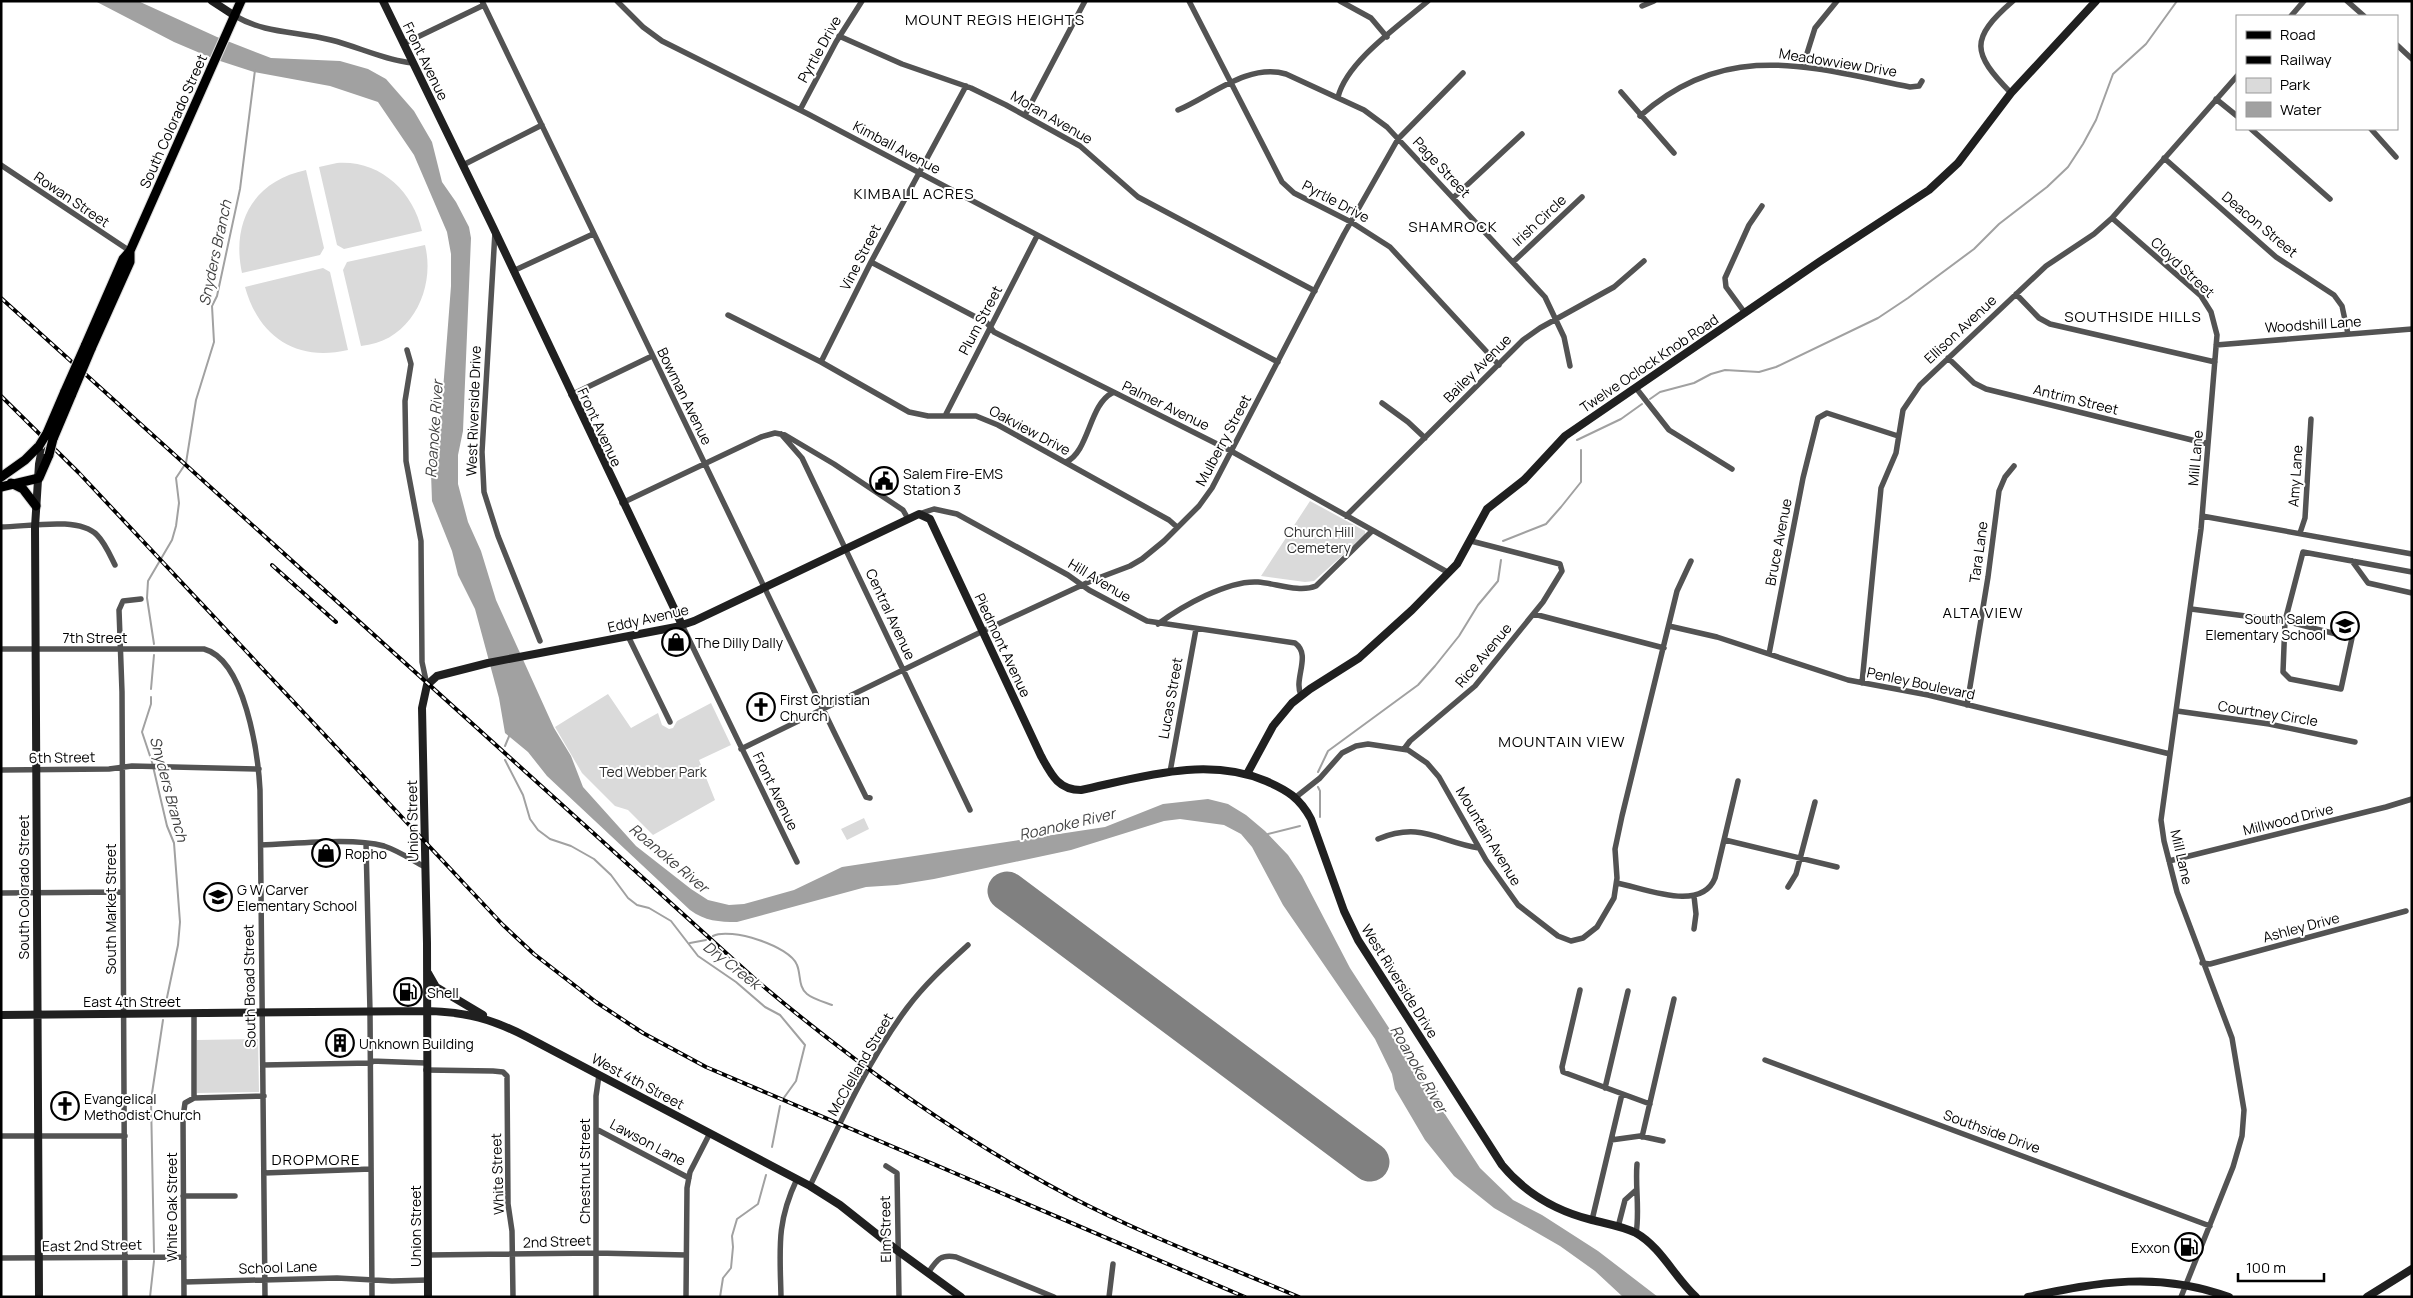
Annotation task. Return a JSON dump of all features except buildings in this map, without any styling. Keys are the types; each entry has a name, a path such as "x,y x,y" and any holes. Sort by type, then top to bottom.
{"main road":[{"name":"South Colorado Street","path":"39,478 43,450 88,348 130,262 130,251 241,1"},
{"path":"1,476 43,450 50,436"},
{"path":"1,487 11,483 39,478"},
{"path":"11,483 23,489 36,506"}],"street":[{"path":"212,1 256,27 272,32 318,37 387,59 413,63"},
{"name":"Front Avenue","path":"383,1 495,232 622,503 797,862"},
{"name":"Kimball Avenue","path":"618,1 642,27 662,41 800,110 1278,362"},
{"name":"Pyrtle Drive","path":"800,110 839,36 862,1"},
{"path":"1025,115 1085,1"},
{"name":"Pyrtle Drive","path":"1189,1 1282,182 1294,193 1351,222 1380,240 1400,256 1499,365"},
{"path":"1340,1 1371,18 1387,37"},
{"path":"1338,97 1348,73 1428,1"},
{"path":"1642,6 1654,1"},
{"path":"1803,66 1815,28 1837,1"},
{"path":"2010,93 1983,62 1980,52 1988,29 2014,1"},
{"name":"Twelve Oclock Knob Road","path":"1247,774 1273,726 1301,695 1359,658 1449,573 1471,541 1487,509 1524,480 1565,436 1929,190 1964,156 2010,93 2096,1"},
{"path":"2293,1 2298,8"},
{"path":"2292,15 2304,1"},
{"path":"2347,1 2363,15"},
{"path":"403,44 483,3"},
{"name":"Bowman Avenue","path":"483,3 823,710 866,797 870,798"},
{"name":"Moran Avenue","path":"839,36 902,64 966,86 1025,115 1080,146 1138,197 1315,291"},
{"path":"2398,46 2412,59"},
{"name":"Meadowview Drive","path":"1640,116 1666,96 1722,71 1766,64 1803,66 1910,86 1919,86 1922,81"},
{"name":"Page Street","path":"1178,110 1256,73 1274,71 1286,74 1338,97 1375,117 1398,139 1546,297 1564,337 1570,366"},
{"name":"Mulberry Street","path":"741,748 904,671 983,631 1142,559 1178,527 1209,493 1351,222 1398,139 1463,73"},
{"name":"Ellison Avenue","path":"1862,683 1881,488 1894,460 1900,419 1907,401 1920,385 2046,266 2094,234 2112,218 2236,77"},
{"name":"Vine Street","path":"821,362 918,172 966,86"},
{"path":"1621,92 1674,153"},
{"path":"2216,98 2236,115"},
{"path":"463,165 542,125"},
{"path":"2252,130 2330,199"},
{"path":"2372,130 2396,157"},
{"path":"1453,198 1522,134"},
{"name":"Deacon Street","path":"2164,158 2276,257 2334,295 2342,306 2348,334"},
{"name":"Rowan Street","path":"1,165 130,251"},
{"name":"Irish Circle","path":"1513,262 1582,197"},
{"path":"1745,313 1726,287 1725,278 1749,225 1762,206"},
{"name":"Cloyd Street","path":"2112,218 2201,296 2214,319 2216,345"},
{"name":"West Riverside Drive","path":"495,232 484,397 483,485 495,528 540,641"},
{"path":"513,271 593,234"},
{"name":"Plum Street","path":"945,416 1037,236"},
{"name":"Bailey Avenue","path":"1346,516 1531,334 1614,287 1644,261"},
{"name":"Palmer Avenue","path":"871,262 987,323 994,332 1112,393 1231,451 1449,573"},
{"path":"2016,294 2039,318 2050,324 2215,362"},
{"name":"Oakview Drive","path":"728,315 821,362 906,410 928,416 984,418 1066,462 1178,527"},
{"name":"Woodshill Lane","path":"2216,345 2412,329"},
{"name":"Mill Lane","path":"2181,1297 2239,1149 2244,1110 2232,1038 2202,963 2177,892 2169,861 2162,820 2202,516 2216,345"},
{"name":"Union Street","path":"407,350 411,364 405,401 406,461 421,541 422,662 427,685 422,708 427,970 428,1297"},
{"path":"571,395 652,356"},
{"name":"Antrim Street","path":"1948,358 1974,383 1986,390 2208,444"},
{"path":"1636,388 1669,430 1732,469"},
{"path":"1066,462 1077,452 1104,398 1112,393"},
{"path":"1382,404 1408,422 1425,438"},
{"name":"Bruce Avenue","path":"1769,654 1818,418 1827,413 1898,436"},
{"name":"Amy Lane","path":"2300,533 2305,518 2312,419"},
{"path":"622,503 772,433 780,434 840,467 902,510 907,518"},
{"name":"Central Avenue","path":"780,434 802,458 970,810"},
{"name":"Tara Lane","path":"1967,705 1988,578 1998,491 2005,476 2014,466"},
{"name":"South Colorado Street","path":"39,478 34,527 39,1297"},
{"name":"Hill Avenue","path":"919,514 934,509 957,514 1060,570 1082,585 1142,618 1158,624 1295,643 1302,651 1299,686 1301,695"},
{"name":"Eddy Avenue","path":"427,685 437,676 540,653 682,625 919,514"},
{"name":"Piedmont Avenue","path":"919,514 930,519 1041,756 1055,779 1066,788"},
{"path":"2202,516 2412,554"},
{"path":"1,528 68,523 82,526 97,535 115,565"},
{"path":"1158,624 1179,609 1241,583 1263,582 1307,589 1316,586 1372,531"},
{"name":"Rice Avenue","path":"1404,749 1410,741 1475,686 1534,614 1560,577 1562,571 1560,564 1471,541"},
{"path":"2191,609 2284,621 2352,638 2341,689 2285,676 2282,669 2284,621 2303,552 2412,572"},
{"name":"Mountain Avenue","path":"1296,797 1320,778 1338,757 1349,748 1368,744 1404,749 1427,763 1439,776 1480,848 1518,905 1566,940 1582,938 1597,927 1610,908 1617,883 1615,849 1677,591 1691,561"},
{"path":"2352,561 2368,583 2412,593"},
{"name":"South Market Street","path":"125,1297 123,767 119,607 127,599 141,599"},
{"path":"1534,614 1664,648"},
{"name":"Penley Boulevard","path":"1669,626 1717,638 1862,683 1967,705 2170,754"},
{"name":"Lucas Street","path":"1170,772 1196,629"},
{"path":"628,636 670,722"},
{"name":"7th Street","path":"1,649 189,649"},
{"name":"South Broad Street","path":"189,649 204,649 217,654 232,672 249,722 259,769 265,1297"},
{"name":"Courtney Circle","path":"2177,711 2269,724 2355,742"},
{"name":"6th Street","path":"1,770 108,769 123,767 259,769"},
{"name":"West Riverside Drive","path":"1066,788 1082,790 1170,772 1203,769 1247,774 1296,797 1304,806 1311,819 1344,911 1358,940 1502,1165 1520,1185 1551,1205 1636,1234 1650,1244 1696,1297"},
{"path":"1617,883 1680,896 1694,896 1705,891 1713,882 1725,840 1738,781"},
{"name":"Millwood Drive","path":"2169,861 2386,808 2412,799"},
{"path":"1788,887 1795,878 1815,802"},
{"path":"1378,839 1400,832 1413,831 1480,848"},
{"path":"1725,840 1837,867"},
{"path":"366,843 371,1062 372,1297"},
{"path":"261,845 366,843 386,847 425,867"},
{"path":"1,893 122,892"},
{"path":"1694,896 1696,914 1694,929"},
{"name":"Ashley Drive","path":"2202,963 2210,964 2406,912"},
{"name":"McClelland Street","path":"810,1186 859,1086 896,1023 935,975 968,945"},
{"path":"427,970 436,987 489,1019"},
{"path":"1580,990 1563,1072 1650,1104"},
{"path":"1605,1088 1628,991"},
{"path":"1642,1137 1674,999"},
{"name":"West 4th Street","path":"262,1013 427,1011 464,1014 489,1019 797,1178 840,1205 898,1251 962,1297"},
{"path":"194,1013 194,1098 264,1096"},
{"name":"East 4th Street","path":"1,1015 262,1013"},
{"name":"Southside Drive","path":"1765,1060 2210,1226"},
{"path":"263,1065 371,1062 426,1066"},
{"name":"White Street","path":"426,1066 503,1072 507,1078 508,1204 512,1255 512,1297"},
{"name":"Chestnut Street","path":"596,1297 596,1096 599,1075"},
{"path":"1592,1220 1622,1094"},
{"name":"White Oak Street","path":"184,1297 183,1117 186,1103 194,1098"},
{"name":"Lawson Lane","path":"596,1129 688,1178"},
{"path":"686,1297 686,1196 688,1178 710,1133"},
{"path":"1,1136 125,1136"},
{"path":"1611,1140 1642,1137 1663,1141"},
{"path":"1636,1234 1639,1208 1635,1191 1637,1164"},
{"name":"Elm Street","path":"886,1166 897,1174 899,1297"},
{"path":"264,1173 372,1169"},
{"path":"781,1297 781,1220 797,1178"},
{"path":"1618,1227 1625,1200 1635,1191"},
{"path":"183,1196 236,1196"},
{"name":"2nd Street","path":"428,1255 686,1254"},
{"path":"928,1273 939,1258 947,1255 1054,1297"},
{"name":"East 2nd Street","path":"1,1258 184,1257"},
{"path":"1109,1297 1113,1264"},
{"path":"2367,1297 2412,1269"},
{"name":"School Lane","path":"184,1282 428,1280"},
{"path":"2028,1297 2064,1289 2122,1281 2187,1284 2228,1297"}],"green space":[{"path":"337,163 353,163 367,167 392,181 411,203 418,216 422,231 344,249 337,245 319,167"},
{"path":"306,170 324,248 320,255 242,273 239,254 240,237 250,206 260,194 273,184 288,175"},
{"path":"425,245 427,279 423,295 416,310 406,324 394,335 379,342 361,346 343,270 347,262"},
{"path":"323,268 330,272 348,350 329,353 312,352 296,349 282,342 260,320 251,305 245,287"},
{"name":"Church Hill Cemetery","path":"1310,501 1365,531 1365,535 1314,581 1305,582 1261,576"},
{"name":"Ted Webber Park","path":"608,694 631,728 658,713 662,725 669,729 673,728 677,721 711,703 731,745 699,760 715,800 653,835 628,810 615,806 582,773 555,727"},
{"path":"864,818 869,829 847,840 841,829"},
{"path":"258,1039 259,1092 197,1093 197,1040"}],"water":[{"path":"95,1 138,1 217,37 271,58 340,61 368,69 386,79 414,111 432,142 442,182 456,202 469,227 471,238 463,431 458,455 458,484 468,522 481,551 496,600 554,728 571,756 583,787 636,846 708,900 729,905 744,904 794,890 842,867 1105,827 1163,804 1208,799 1228,804 1246,815 1265,831 1288,855 1302,876 1350,968 1480,1168 1513,1200 1542,1215 1598,1251 1658,1297 1623,1297 1595,1271 1560,1246 1494,1208 1454,1176 1425,1140 1395,1089 1392,1074 1375,1039 1283,905 1252,847 1241,834 1224,825 1180,819 1164,821 1071,850 934,879 897,885 866,887 737,922 712,920 701,917 690,910 547,776 528,752 505,733 499,698 475,609 458,575 452,551 432,501 431,473 442,403 451,286 451,254 447,232 414,155 378,102 330,86 254,72 214,59 174,42"}],"waterway":[{"path":"1650,399 1660,392 1694,383 1711,374 1725,370 1759,372 1776,367 1878,318 1974,249 1999,224 2047,187 2068,167 2096,120 2113,74 2146,44 2177,1"},
{"name":"Snyders Branch","path":"154,644 147,598 148,581 172,540 176,526 179,503 176,478 186,463 196,400 214,342 212,306 217,296 240,189 255,70"},
{"path":"1577,440 1621,419 1642,404"},
{"path":"1503,541 1546,524 1561,507 1581,482 1581,450"},
{"path":"1318,772 1328,751 1418,685 1435,666 1459,636 1478,605 1498,581 1501,560"},
{"name":"Snyders Branch","path":"151,689 154,655"},
{"name":"Snyders Branch","path":"151,697 151,704 142,732 152,762 167,826 174,843 180,922 178,945 165,1007"},
{"name":"Dry Creek","path":"505,746 510,734"},
{"name":"Dry Creek","path":"505,760 523,795 530,819 538,830 550,839 571,846 594,859 611,875 628,898 637,905 649,908 671,921 698,956 736,982 765,1007 780,1015 805,1045 796,1081 783,1099"},
{"path":"1318,787 1320,791 1320,817"},
{"path":"1268,834 1300,826"},
{"path":"713,936 721,934 745,936 772,945 783,951 797,965 804,991 812,997 832,1005"},
{"path":"690,943 706,940"},
{"name":"Snyders Branch","path":"154,1252 151,1100 163,1020"},
{"name":"Dry Creek","path":"772,1147 780,1106"},
{"name":"Dry Creek","path":"720,1297 723,1278 731,1268 732,1236 737,1219 758,1204 766,1175"},
{"name":"Snyders Branch","path":"150,1297 154,1261"}],"runway":[{"path":"1007,891 1370,1162"}],"railway":[{"path":"1,298 756,980 831,1041 949,1125 1073,1198 1157,1238 1299,1297"},
{"path":"1,396 79,473 503,925 534,954 596,1002 643,1033 706,1067 1245,1297"},
{"path":"272,565 336,622"}],"place":[{"name":"Salem Fire-EMS Station 3","path":"884,481"},
{"name":"South Salem Elementary School","path":"2345,626"},
{"name":"The Dilly Dally","path":"676,642"},
{"name":"First Christian Church","path":"761,707"},
{"name":"Ropho","path":"326,853"},
{"name":"G W Carver Elementary School","path":"218,897"},
{"name":"Shell","path":"408,992"},
{"name":"Unknown Building","path":"340,1043"},
{"name":"Evangelical Methodist Church","path":"65,1106"},
{"name":"Exxon","path":"2189,1247"}],"district":[{"name":"MOUNT REGIS HEIGHTS","path":"995,19"},
{"name":"KIMBALL ACRES","path":"914,193"},
{"name":"SHAMROCK","path":"1453,226"},
{"name":"SOUTHSIDE HILLS","path":"2133,316"},
{"name":"ALTA VIEW","path":"1983,612"},
{"name":"MOUNTAIN VIEW","path":"1562,741"},
{"name":"DROPMORE","path":"316,1159"}],"water label":[{"name":"Roanoke River","path":"434,429"},
{"name":"Roanoke River","path":"1067,824"},
{"name":"Roanoke River","path":"669,858"},
{"name":"Roanoke River","path":"1419,1069"}]}
